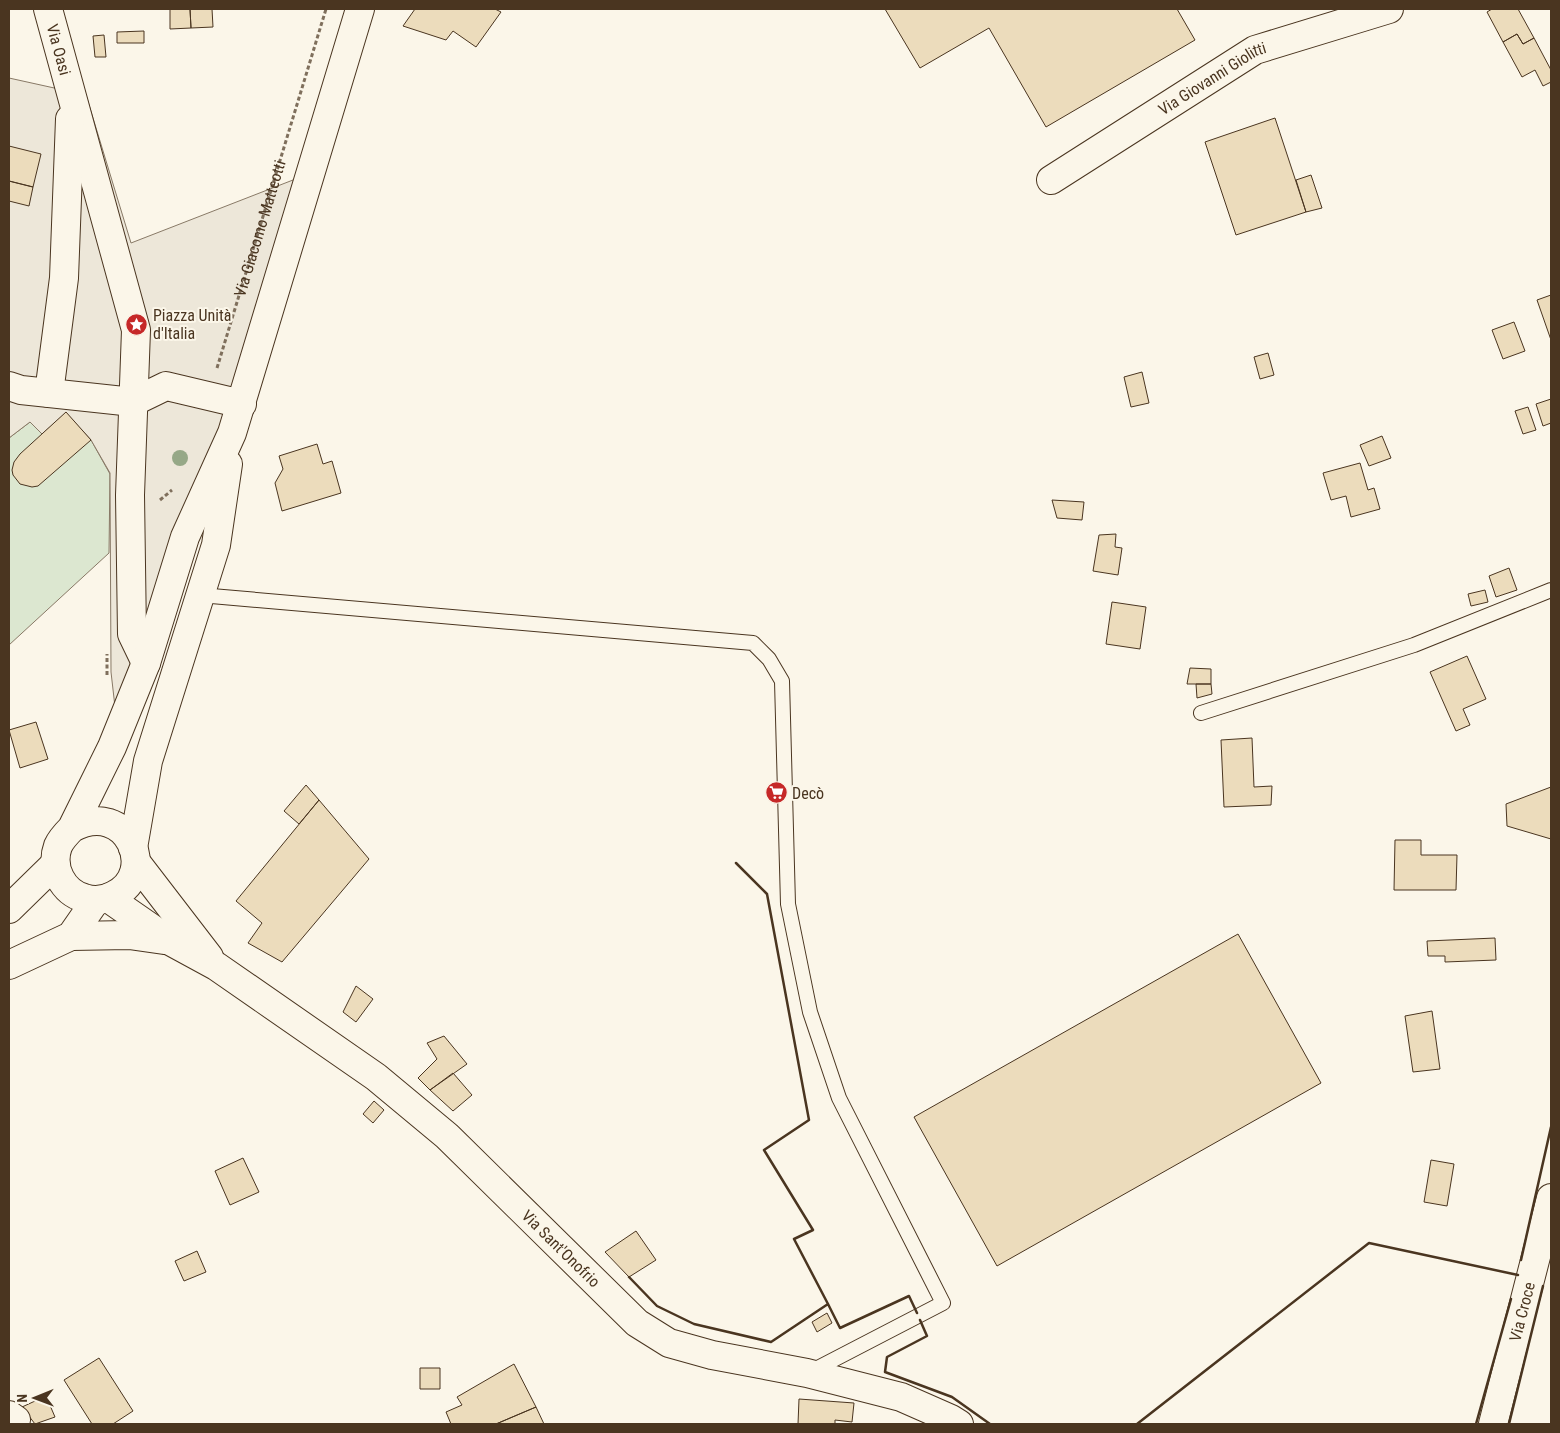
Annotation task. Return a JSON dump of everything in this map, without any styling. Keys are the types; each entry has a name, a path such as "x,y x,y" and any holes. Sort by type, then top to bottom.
{"main road":[{"name":"Via Oasi","path":"48,9 136,330 130,496 132,634 146,662"},
{"name":"Via Giacomo Matteotti","path":"232,433 360,9"},
{"name":"Via Giovanni Giolitti","path":"1051,180 1255,50 1389,9"},
{"path":"49,393 64,278 72,92"},
{"path":"9,386 21,390 133,402 166,386 242,404"},
{"path":"72,828 112,747 146,662 185,536 232,433"},
{"path":"216,966 135,855 128,836 119,828 108,822 96,820 83,822 72,828 58,845 56,864 59,876 65,886 74,894 84,898 102,899 119,893 127,885 133,874 135,855 148,761 216,545 232,433"},
{"path":"9,909 56,864"},
{"path":"71,936 102,899"},
{"path":"102,899 170,941 216,966"},
{"path":"9,965 71,936 129,935 170,941"},
{"name":"Via Sant'Onofrio","path":"216,966 376,1077 447,1136 637,1323 670,1343 712,1355 807,1373 901,1398 959,1424"},
{"name":"Via Croce","path":"1493,1424 1551,1198"}],"lane":[{"path":"1201,713 1414,645 1551,590"},
{"path":"200,595 753,643 769,659 782,681 788,904 810,1012 839,1098 943,1303 807,1373"}],"path":[{"name":"Via Giacomo Matteotti","path":"208,396 326,9"},
{"path":"154,502 163,499 174,489"}],"green space":[{"path":"66,412 91,440 110,474 109,553 9,645 9,438 30,422"}],"shaded area":[{"name":"Piazza Unità d'Italia","path":"9,78 86,95 131,243 311,173 242,404 115,707 111,672 110,473 91,440 66,413 42,434 30,422 9,438"}],"building":[{"path":"170,9 190,9 191,28 170,29"},
{"path":"190,9 212,9 213,27 191,28"},
{"path":"415,9 495,9 501,12 476,47 453,31 446,40 403,26"},
{"path":"885,9 1177,9 1195,40 1046,127 989,28 920,68"},
{"path":"1492,9 1518,9 1534,38 1523,44 1517,34 1503,42 1487,12"},
{"path":"144,31 144,43 117,43 117,32"},
{"path":"1517,34 1523,44 1534,38 1551,70 1551,82 1543,86 1535,70 1522,77 1503,42"},
{"path":"104,35 106,57 95,57 93,36"},
{"path":"1275,118 1306,212 1236,235 1205,142"},
{"path":"9,146 41,154 33,187 9,181"},
{"path":"1311,175 1322,208 1306,212 1296,180"},
{"path":"9,181 33,187 29,206 9,201"},
{"path":"1551,295 1551,340 1537,300"},
{"path":"1514,322 1525,351 1503,359 1492,330"},
{"path":"1268,353 1274,375 1260,379 1254,357"},
{"path":"1142,372 1149,403 1131,407 1124,377"},
{"path":"1551,399 1551,423 1543,426 1536,404"},
{"path":"1528,407 1536,430 1523,434 1515,411"},
{"path":"66,412 91,440 38,486 32,487 20,484 13,475 14,462 20,454"},
{"path":"1382,436 1391,458 1369,466 1360,445"},
{"path":"317,444 323,464 332,461 341,493 282,511 275,483 283,469 279,456"},
{"path":"1360,463 1368,490 1374,488 1380,509 1351,517 1346,496 1331,500 1323,473"},
{"path":"1052,500 1084,502 1082,520 1057,518"},
{"path":"1116,534 1115,547 1122,548 1118,575 1093,571 1099,535"},
{"path":"1509,568 1517,590 1496,597 1489,576"},
{"path":"1485,590 1488,602 1471,606 1468,594"},
{"path":"1112,602 1146,607 1140,649 1106,644"},
{"path":"1467,656 1486,699 1463,709 1470,725 1456,731 1430,672"},
{"path":"1190,668 1211,669 1211,684 1187,684"},
{"path":"1196,684 1211,684 1212,694 1197,698"},
{"path":"36,722 48,759 20,768 9,730"},
{"path":"1252,738 1254,787 1272,786 1271,805 1224,807 1221,740"},
{"path":"306,785 319,800 299,824 284,811"},
{"path":"1551,787 1551,839 1507,826 1506,804"},
{"path":"319,800 369,859 282,962 248,943 262,923 236,901"},
{"path":"1395,840 1421,840 1421,855 1457,855 1456,890 1394,890"},
{"path":"1238,934 1321,1083 997,1266 914,1117"},
{"path":"1495,938 1496,960 1445,962 1445,956 1428,956 1427,941"},
{"path":"356,986 373,999 356,1022 343,1012"},
{"path":"1432,1011 1440,1069 1413,1072 1405,1016"},
{"path":"444,1036 467,1064 430,1090 418,1078 437,1059 427,1043"},
{"path":"453,1073 472,1095 453,1111 430,1090"},
{"path":"374,1101 384,1110 373,1123 363,1114"},
{"path":"243,1158 259,1192 230,1205 215,1171"},
{"path":"1431,1160 1454,1164 1447,1206 1424,1202"},
{"path":"636,1231 656,1260 629,1277 605,1252"},
{"path":"197,1251 206,1272 184,1281 175,1261"},
{"path":"827,1313 832,1323 817,1332 812,1322"},
{"path":"99,1358 133,1411 113,1424 92,1424 64,1380"},
{"path":"514,1364 536,1407 496,1424 451,1424 446,1412 462,1405 457,1397"},
{"path":"420,1368 440,1368 440,1389 420,1389"},
{"path":"46,1396 55,1417 35,1424 22,1407"},
{"path":"799,1399 854,1403 852,1422 835,1420 835,1424 798,1424"},
{"path":"536,1407 544,1424 496,1424"}],"wall":[{"path":"736,863 767,894 809,1120 764,1150 813,1230 794,1239 828,1304"},
{"path":"1521,1260 1551,1127"},
{"path":"1137,1424 1369,1243 1518,1275"},
{"path":"629,1277 657,1306 694,1324 771,1342 828,1304 840,1328 909,1296 917,1313"},
{"path":"1509,1424 1543,1286"},
{"path":"1476,1424 1511,1299"},
{"path":"920,1320 927,1336 887,1357 885,1372 952,1397 990,1424"}],"place":[{"name":"Piazza Unità d'Italia","path":"137,324"},
{"name":"Decò","path":"776,793"}]}
